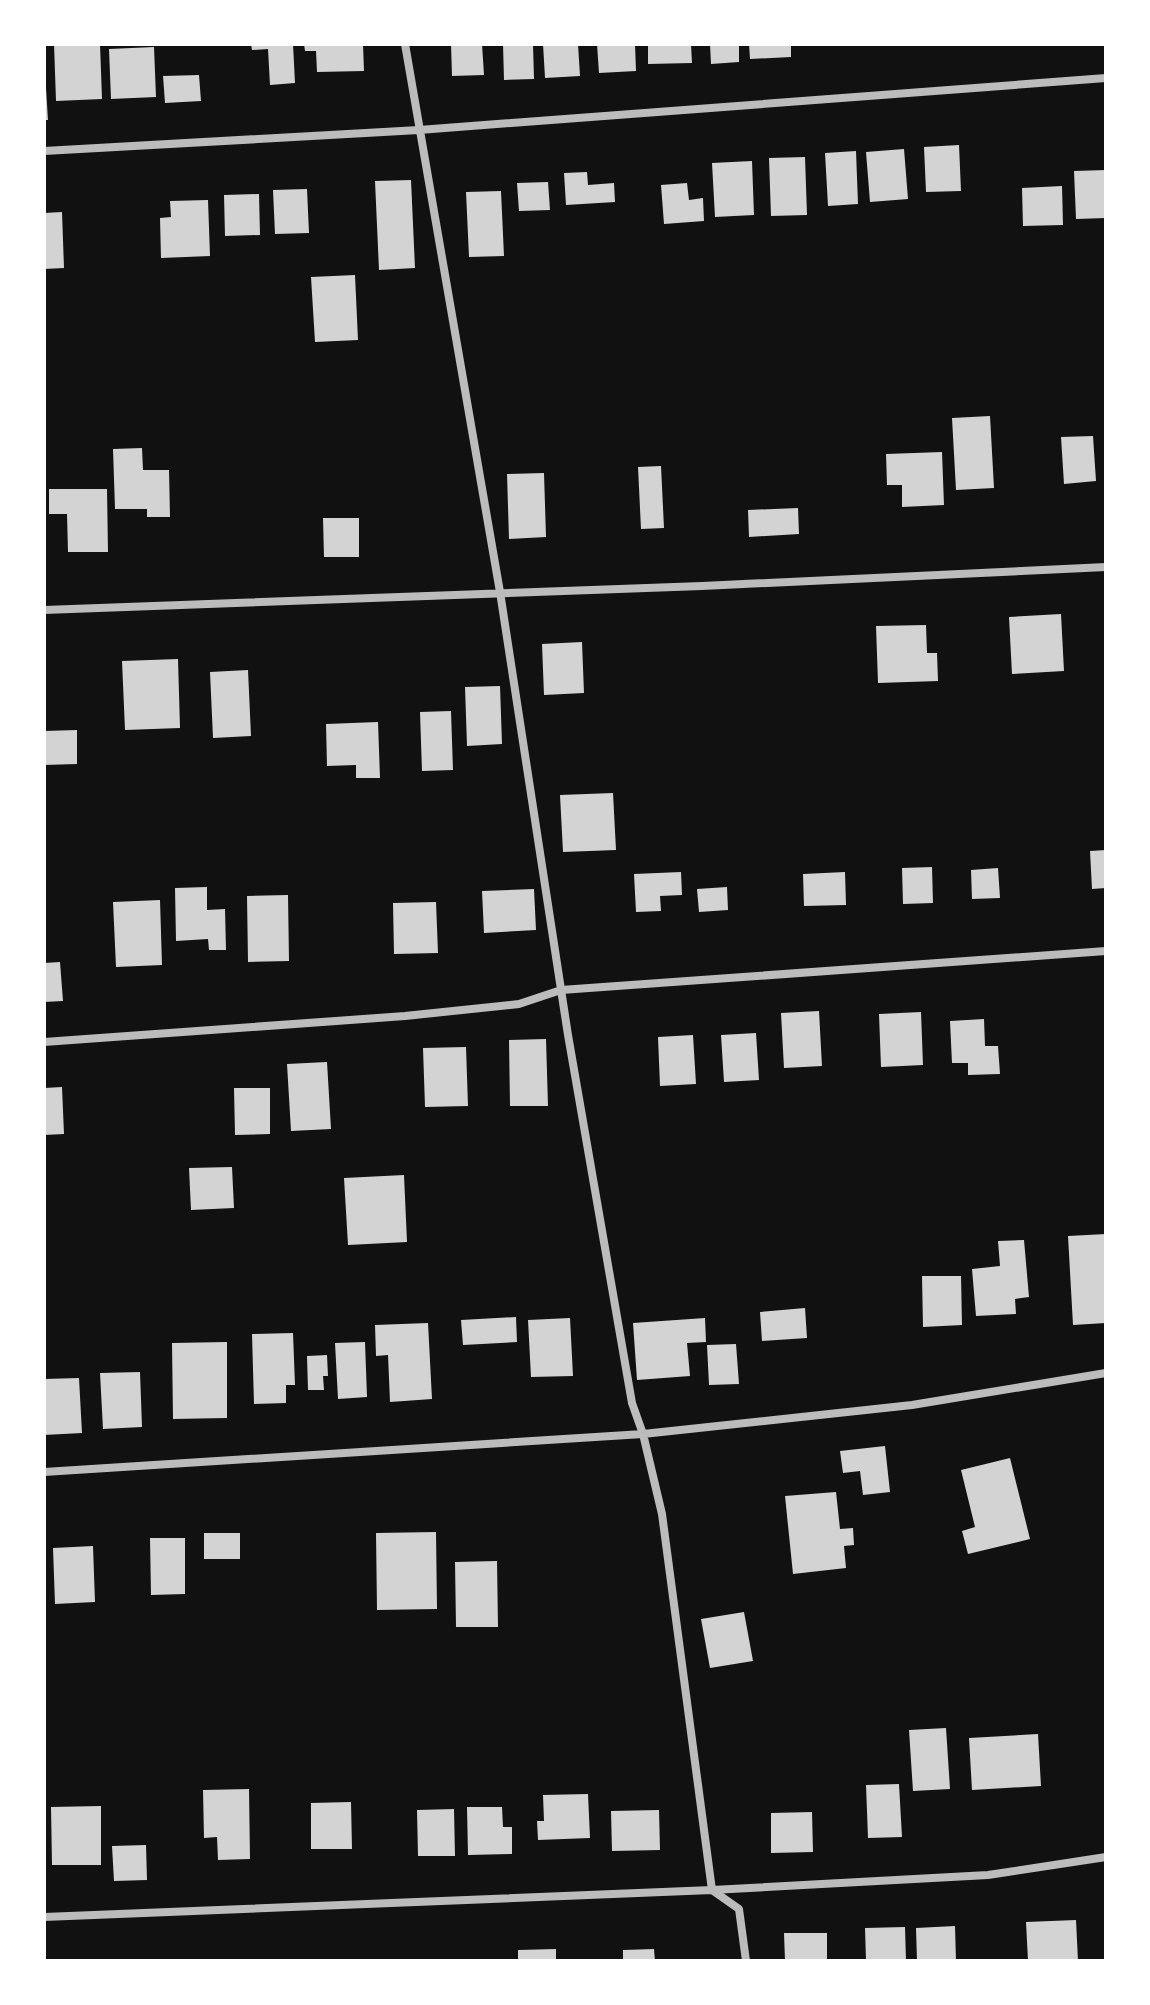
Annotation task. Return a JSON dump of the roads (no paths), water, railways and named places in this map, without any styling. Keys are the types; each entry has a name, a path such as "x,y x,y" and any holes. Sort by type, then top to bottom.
{"street":[{"path":"405,44 500,592 561,990 632,1403 643,1434 662,1514 712,1890 739,1909 746,1961"},
{"path":"44,151 419,130 1106,78"},
{"path":"44,610 1106,567"},
{"path":"44,1042 419,1015 519,1004 561,990 1106,951"},
{"path":"44,1472 643,1434 912,1405 1106,1373"},
{"path":"44,1917 712,1890 988,1875 1106,1857"}]}
